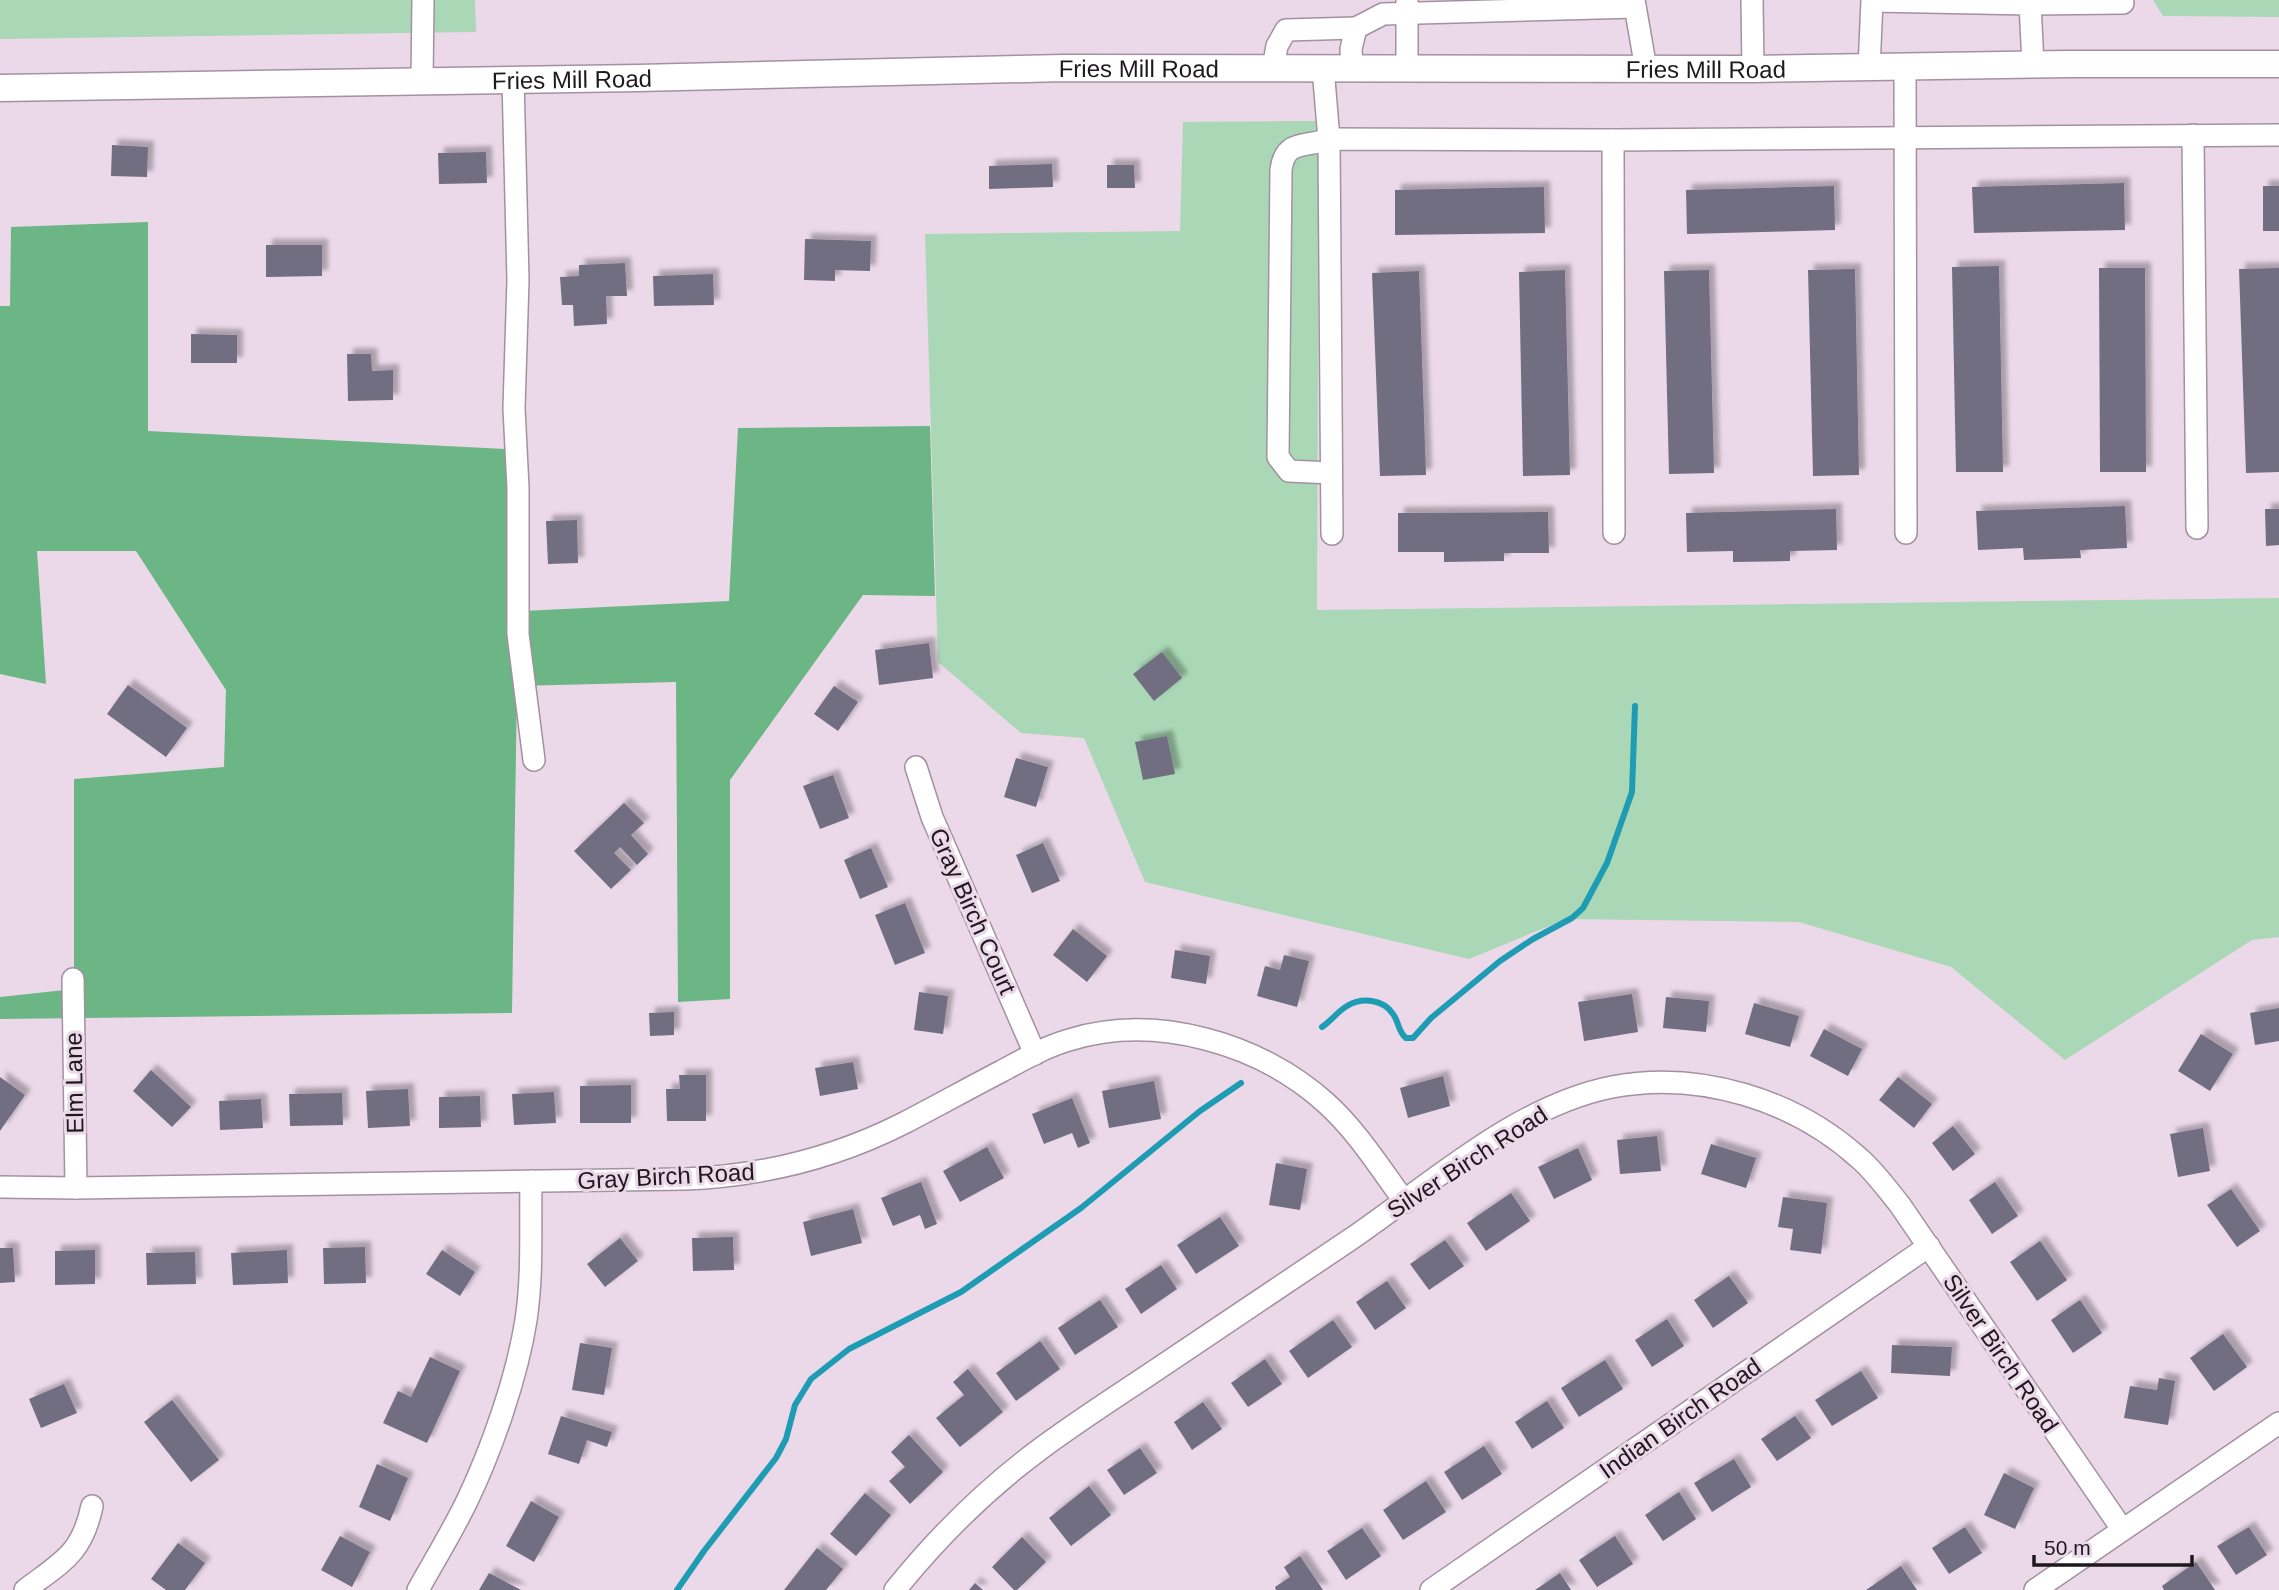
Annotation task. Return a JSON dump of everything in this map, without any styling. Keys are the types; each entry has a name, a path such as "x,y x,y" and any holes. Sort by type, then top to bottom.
{"main road":[{"name":"Fries Mill Road","path":"0,88 1064,68 1753,69 2033,64 2279,64"}],"street":[{"path":"422,80 423,0"},
{"path":"1752,0 1753,69"},
{"path":"1869,68 1872,1 2123,2"},
{"path":"2031,2 2033,64"},
{"path":"1273,68 1277,46 1286,30 1356,28 1382,14 1407,6 1635,4 1646,69"},
{"path":"1407,6 1407,68"},
{"path":"1352,68 1351,50 1356,28"},
{"path":"1905,67 1906,533"},
{"path":"1322,68 1329,139 1332,534"},
{"path":"513,79 518,280 514,408 518,488 518,634 534,760"},
{"path":"2193,135 2197,528"},
{"path":"1331,473 1290,471 1278,457 1282,156 1287,149 1329,139 1613,140 2279,135"},
{"path":"1613,140 1614,533"},
{"name":"Gray Birch Court","path":"916,767 932,817 1035,1054"},
{"name":"Elm Lane","path":"73,979 76,1188"},
{"name":"Gray Birch Road","path":"0,1187 711,1178 784,1167 880,1135 1035,1054 1085,1036 1144,1031 1197,1038 1260,1058 1326,1102 1365,1146 1405,1202"},
{"name":"Silver Birch Road","path":"895,1590 948,1530 1036,1452 1489,1142 1561,1102 1613,1087 1637,1084 1685,1084 1758,1097 1826,1132 1861,1160 1880,1180 1928,1246 2122,1529"},
{"path":"418,1590 477,1479 521,1345 527,1318 529,1287 531,1181"},
{"name":"Indian Birch Road","path":"1431,1590 1928,1246"},
{"path":"2035,1590 2279,1423"},
{"path":"25,1590 75,1550 88,1527 93,1506"}],"green space":[{"path":"0,0 475,0 476,32 0,39"},
{"path":"2153,0 2279,0 2279,17 2163,16"},
{"path":"1319,121 1317,610 2279,598 2279,937 2252,940 2065,1060 1951,967 1799,922 1566,919 1469,959 1145,882 1084,738 1021,733 938,662 925,234 1180,231 1183,122"},
{"path":"148,222 148,431 525,450 523,611 729,601 738,428 930,426 935,596 863,595 730,780 730,999 678,1002 676,682 517,686 512,1013 0,1019 0,997 74,989 74,779 224,767 226,690 136,551 37,551 46,684 0,674 0,306 10,306 11,227"}],"building":[{"path":"112,145 148,147 147,177 111,176"},
{"path":"486,152 487,183 439,184 438,153"},
{"path":"1052,164 1053,187 989,189 989,166"},
{"path":"1107,165 1134,165 1135,188 1107,188"},
{"path":"2124,183 2125,230 1974,233 1972,187"},
{"path":"1834,186 1835,230 1687,234 1686,190"},
{"path":"2263,186 2279,186 2279,231 2263,231"},
{"path":"1544,187 1545,233 1395,235 1395,190"},
{"path":"805,239 871,241 870,271 835,270 835,281 804,280"},
{"path":"266,245 322,245 322,276 266,277"},
{"path":"625,263 627,296 606,296 607,324 574,326 573,305 562,305 560,277 579,276 579,265"},
{"path":"1999,266 2003,472 1956,472 1952,267"},
{"path":"2099,268 2145,268 2146,472 2100,472"},
{"path":"2279,268 2279,472 2246,473 2239,269"},
{"path":"1855,269 1859,475 1813,476 1808,270"},
{"path":"1565,270 1570,475 1523,476 1519,272"},
{"path":"1709,270 1714,473 1669,474 1664,271"},
{"path":"1419,271 1426,475 1380,476 1372,273"},
{"path":"713,274 714,305 654,306 653,276"},
{"path":"191,334 237,335 237,363 191,363"},
{"path":"347,354 371,354 372,371 393,370 393,400 348,401"},
{"path":"2125,506 2127,548 2080,550 2081,558 2024,560 2023,548 1978,550 1976,511"},
{"path":"1836,509 1837,550 1790,551 1790,561 1733,562 1733,551 1687,552 1686,513"},
{"path":"2265,509 2279,509 2279,545 2266,546"},
{"path":"1548,512 1549,553 1504,553 1504,561 1444,562 1444,552 1398,552 1398,513"},
{"path":"577,520 578,563 548,564 546,521"},
{"path":"929,643 933,678 879,685 875,650"},
{"path":"1162,652 1182,678 1154,701 1133,674"},
{"path":"128,685 187,728 166,757 107,714"},
{"path":"834,686 858,702 838,731 814,714"},
{"path":"1167,736 1175,774 1143,780 1135,742"},
{"path":"1016,758 1048,767 1036,807 1004,797"},
{"path":"833,775 849,818 820,829 803,786"},
{"path":"624,803 644,823 631,835 648,854 637,865 620,847 614,853 631,870 611,889 574,851"},
{"path":"1043,843 1060,881 1032,893 1016,855"},
{"path":"871,848 888,887 860,899 844,860"},
{"path":"905,903 925,953 895,965 875,915"},
{"path":"1073,929 1107,956 1087,982 1053,955"},
{"path":"1175,950 1210,956 1206,984 1171,978"},
{"path":"1284,955 1309,961 1297,1007 1257,996 1265,966 1280,970"},
{"path":"919,992 948,996 943,1034 914,1030"},
{"path":"1632,994 1638,1032 1584,1041 1578,1002"},
{"path":"1666,997 1709,1001 1706,1032 1663,1028"},
{"path":"1754,1003 1799,1016 1790,1047 1745,1034"},
{"path":"2279,1008 2279,1041 2255,1045 2250,1013"},
{"path":"674,1012 674,1035 650,1036 649,1013"},
{"path":"1824,1029 1862,1049 1848,1076 1810,1056"},
{"path":"2201,1034 2233,1054 2210,1091 2178,1071"},
{"path":"853,1062 858,1089 820,1096 815,1068"},
{"path":"151,1070 191,1107 172,1127 133,1091"},
{"path":"679,1075 706,1075 706,1121 667,1121 666,1089 680,1089"},
{"path":"1443,1076 1450,1106 1408,1118 1400,1088"},
{"path":"0,1077 25,1095 0,1131"},
{"path":"1898,1077 1932,1104 1914,1128 1879,1100"},
{"path":"1154,1081 1161,1119 1109,1128 1102,1091"},
{"path":"631,1085 631,1123 580,1123 580,1086"},
{"path":"408,1089 410,1126 368,1128 366,1091"},
{"path":"554,1092 556,1123 514,1125 512,1094"},
{"path":"342,1093 343,1125 290,1126 289,1094"},
{"path":"480,1096 481,1127 439,1128 439,1097"},
{"path":"1072,1098 1090,1143 1078,1148 1072,1133 1044,1144 1032,1114"},
{"path":"261,1099 263,1128 220,1130 219,1101"},
{"path":"1953,1126 1975,1154 1953,1171 1932,1143"},
{"path":"2203,1128 2210,1171 2178,1177 2170,1134"},
{"path":"1657,1136 1661,1171 1620,1174 1617,1140"},
{"path":"1711,1144 1756,1158 1746,1188 1701,1174"},
{"path":"987,1147 1004,1178 960,1202 943,1171"},
{"path":"1578,1148 1592,1180 1554,1199 1538,1167"},
{"path":"1276,1163 1307,1169 1300,1210 1269,1205"},
{"path":"921,1182 937,1224 925,1229 920,1215 893,1226 881,1198"},
{"path":"1995,1182 2018,1216 1992,1234 1969,1200"},
{"path":"2231,1189 2260,1231 2237,1247 2207,1205"},
{"path":"1511,1193 1530,1221 1486,1251 1467,1223"},
{"path":"1783,1197 1827,1203 1821,1254 1790,1250 1793,1229 1778,1227"},
{"path":"853,1209 862,1243 811,1256 803,1222"},
{"path":"1220,1217 1239,1246 1196,1274 1177,1245"},
{"path":"733,1237 734,1270 693,1271 692,1238"},
{"path":"620,1238 638,1261 605,1287 587,1264"},
{"path":"1445,1240 1464,1266 1429,1290 1410,1264"},
{"path":"2040,1241 2067,1280 2037,1301 2010,1262"},
{"path":"365,1247 366,1283 324,1284 323,1248"},
{"path":"0,1248 13,1248 15,1282 0,1283"},
{"path":"95,1250 95,1284 55,1285 55,1251"},
{"path":"287,1250 288,1283 233,1285 231,1253"},
{"path":"442,1250 475,1272 460,1296 426,1274"},
{"path":"195,1252 196,1284 147,1285 146,1253"},
{"path":"1161,1265 1177,1289 1141,1314 1125,1289"},
{"path":"1729,1276 1748,1303 1713,1328 1694,1300"},
{"path":"1387,1281 1406,1308 1375,1330 1356,1302"},
{"path":"1100,1300 1118,1327 1075,1355 1058,1328"},
{"path":"2080,1300 2102,1333 2073,1353 2051,1320"},
{"path":"1667,1319 1684,1346 1652,1367 1635,1340"},
{"path":"1333,1320 1352,1347 1308,1378 1289,1351"},
{"path":"2223,1334 2247,1367 2214,1391 2190,1358"},
{"path":"1040,1341 1060,1369 1016,1401 996,1373"},
{"path":"580,1343 612,1348 604,1395 572,1390"},
{"path":"1892,1345 1952,1347 1950,1376 1891,1373"},
{"path":"430,1357 460,1371 427,1443 383,1423 398,1391 411,1397"},
{"path":"1265,1359 1282,1384 1248,1407 1231,1383"},
{"path":"1605,1360 1623,1389 1579,1417 1561,1388"},
{"path":"968,1369 1003,1412 960,1447 936,1418 964,1395 953,1382"},
{"path":"1861,1371 1878,1398 1832,1426 1815,1400"},
{"path":"2159,1378 2175,1381 2168,1425 2124,1418 2130,1386 2157,1390"},
{"path":"64,1384 77,1413 41,1428 29,1399"},
{"path":"172,1400 219,1460 191,1482 144,1422"},
{"path":"1547,1401 1564,1428 1532,1449 1515,1422"},
{"path":"1203,1402 1222,1429 1192,1450 1174,1422"},
{"path":"561,1416 612,1432 607,1447 587,1440 579,1464 548,1454"},
{"path":"1795,1416 1811,1438 1777,1461 1761,1439"},
{"path":"909,1435 943,1472 910,1504 889,1481 905,1467 891,1452"},
{"path":"1484,1446 1502,1474 1462,1500 1444,1472"},
{"path":"1140,1448 1157,1473 1124,1495 1107,1470"},
{"path":"1734,1459 1751,1487 1712,1512 1694,1483"},
{"path":"377,1464 408,1478 390,1521 359,1507"},
{"path":"2004,1473 2034,1488 2015,1529 1984,1515"},
{"path":"1426,1481 1446,1512 1403,1540 1383,1510"},
{"path":"1089,1486 1111,1515 1071,1546 1049,1518"},
{"path":"1679,1492 1696,1519 1663,1541 1645,1515"},
{"path":"865,1493 891,1515 856,1556 830,1534"},
{"path":"531,1501 559,1517 534,1562 506,1546"},
{"path":"1965,1527 1982,1553 1949,1574 1932,1548"},
{"path":"2249,1527 2267,1555 2236,1575 2217,1546"},
{"path":"1362,1528 1381,1556 1346,1580 1327,1551"},
{"path":"340,1536 370,1552 352,1587 321,1570"},
{"path":"1615,1536 1633,1564 1597,1587 1579,1560"},
{"path":"1022,1537 1046,1562 1014,1590 992,1567"},
{"path":"178,1543 205,1563 185,1590 166,1590 151,1579"},
{"path":"817,1548 843,1569 826,1590 784,1590"},
{"path":"1300,1556 1323,1590 1276,1590 1275,1587 1290,1577 1284,1567"},
{"path":"2196,1562 2215,1590 2164,1590 2162,1586"},
{"path":"1901,1566 1917,1590 1866,1590"},
{"path":"489,1573 521,1590 479,1590"},
{"path":"1560,1573 1571,1590 1535,1590"},
{"path":"975,1583 983,1590 969,1590"}],"waterway":[{"path":"1322,1027 1347,1006 1359,1001 1372,1001 1389,1009 1403,1036 1413,1038 1431,1018 1500,961 1572,918 1583,908 1607,863 1632,792 1635,706"},
{"path":"677,1590 776,1458 786,1439 795,1405 811,1379 849,1349 961,1292 1081,1208 1200,1111 1241,1083"}]}
